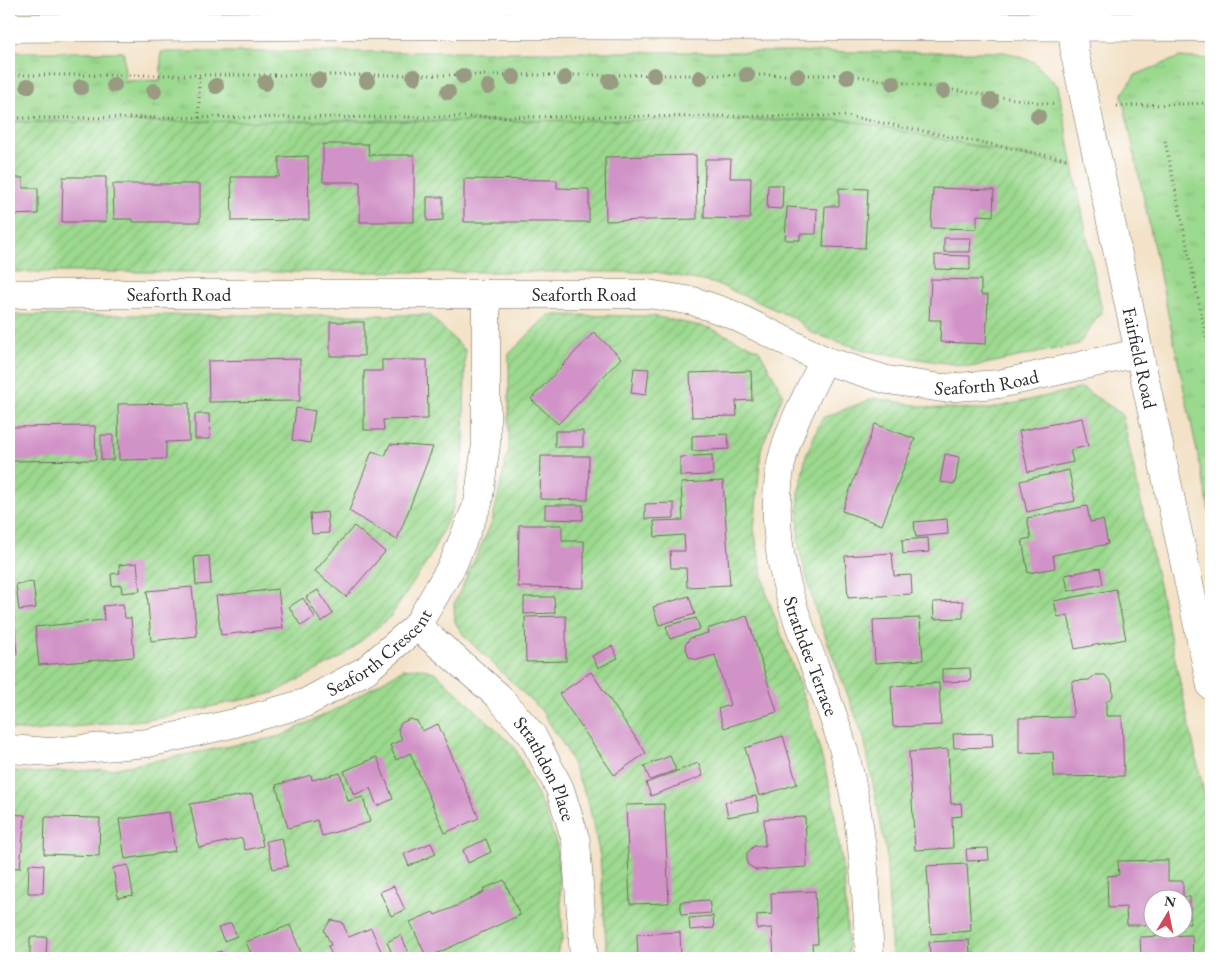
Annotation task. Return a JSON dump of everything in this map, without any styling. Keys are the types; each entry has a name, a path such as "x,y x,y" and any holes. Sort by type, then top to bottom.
{"street":[{"path":"9,28 312,17 1211,28"},
{"name":"Fairfield Road","path":"1072,27 1075,55 1211,686"},
{"name":"Seaforth Road","path":"9,294 648,294 693,301 731,314 824,360 887,380 942,388 999,384 1138,353"},
{"name":"Seaforth Crescent","path":"9,749 50,752 148,743 235,723 305,703 366,670 416,626 453,564 478,503 486,444 486,294"},
{"name":"Strathdee Terrace","path":"824,360 793,426 779,475 776,531 785,586 839,735 854,794 864,853 870,958"},
{"name":"Strathdon Place","path":"416,626 497,694 532,736 560,789 576,841 584,958"}],"path":[{"path":"199,74 199,118"},
{"path":"9,75 850,75 1047,105 1211,103"},
{"path":"9,118 847,116 1099,166"},
{"path":"1165,140 1211,360"}],"green space":[{"path":"9,52 124,52 125,81 161,80 161,52 1005,52 1034,62 1058,86 1073,166 846,120 9,122"},
{"path":"1180,57 1211,59 1211,518 1122,95 1135,75"},
{"path":"846,120 1073,166 1102,311 1079,344 971,367 867,351 812,333 794,318 717,284 657,272 9,272 9,122"},
{"path":"9,315 429,315 465,350 464,453 453,508 429,559 391,616 342,657 274,693 154,719 32,731 9,729"},
{"path":"548,315 653,316 710,328 759,350 783,394 761,449 754,530 766,592 811,718 832,795 844,878 849,958 607,958 600,856 588,801 566,749 541,710 464,636 455,622 454,604 492,522 509,449 509,354"},
{"path":"1082,388 1122,414 1211,826 1211,958 892,958 886,851 864,738 815,609 798,544 799,491 806,455 822,418 874,398 933,408 989,409"},
{"path":"419,668 435,672 514,746 545,811 557,846 563,938 555,958 9,958 9,770 32,773 112,769 281,736 336,709 403,669"}],"building":[{"path":"323,144 368,144 369,155 414,155 414,222 360,222 360,182 323,182"},
{"path":"696,155 697,219 606,221 605,157"},
{"path":"308,156 309,220 232,221 231,177 279,177 279,157"},
{"path":"705,159 731,159 730,178 751,178 750,219 704,218"},
{"path":"63,177 106,177 106,222 62,222"},
{"path":"9,178 23,178 23,188 38,188 38,214 9,215"},
{"path":"464,179 557,180 557,188 589,189 589,222 464,222"},
{"path":"113,184 200,184 200,222 133,222 133,219 114,219"},
{"path":"768,185 783,185 782,209 767,208"},
{"path":"839,188 868,189 865,248 823,247 825,206 839,206"},
{"path":"933,188 994,190 993,216 977,215 977,229 931,228"},
{"path":"427,197 443,197 443,220 427,221"},
{"path":"787,207 817,209 816,234 800,234 800,240 785,240"},
{"path":"944,238 971,238 970,252 944,252"},
{"path":"935,255 970,256 970,270 935,269"},
{"path":"931,279 981,280 981,295 988,295 986,344 940,342 941,320 929,320"},
{"path":"330,322 364,322 364,356 330,356"},
{"path":"594,332 621,358 558,424 531,399"},
{"path":"300,359 300,401 209,402 208,361"},
{"path":"382,360 427,360 428,419 383,420 384,430 364,430 364,371 382,371"},
{"path":"634,368 649,369 646,395 631,393"},
{"path":"751,371 752,400 736,401 737,416 692,417 690,373"},
{"path":"189,403 189,441 166,442 166,459 119,460 118,404"},
{"path":"296,408 315,411 310,443 292,440"},
{"path":"195,414 209,414 210,439 195,439"},
{"path":"1082,418 1088,446 1070,450 1073,462 1028,472 1019,431"},
{"path":"875,424 915,439 882,525 842,511"},
{"path":"95,426 96,460 9,461 9,427"},
{"path":"555,431 583,431 583,447 555,447"},
{"path":"728,434 729,449 692,451 692,436"},
{"path":"101,435 113,435 113,460 101,460"},
{"path":"390,444 433,447 397,540 349,511 372,451 385,456"},
{"path":"945,454 959,457 955,484 940,482"},
{"path":"712,455 713,475 680,476 680,457"},
{"path":"541,456 589,456 588,500 540,499"},
{"path":"1069,470 1075,501 1027,512 1020,481"},
{"path":"723,481 730,585 687,587 686,568 671,568 670,551 685,551 684,535 655,537 654,521 683,520 681,483"},
{"path":"674,503 674,518 645,519 645,504"},
{"path":"545,505 583,505 583,520 545,519"},
{"path":"1087,506 1090,522 1103,520 1108,544 1053,555 1055,568 1028,573 1022,540 1031,538 1027,518"},
{"path":"327,512 329,533 312,534 310,514"},
{"path":"947,519 948,534 916,537 914,522"},
{"path":"519,525 562,525 562,541 584,541 584,588 518,587"},
{"path":"354,526 385,552 346,597 315,571"},
{"path":"928,538 929,552 903,554 902,540"},
{"path":"892,553 894,576 911,575 912,594 848,598 845,556"},
{"path":"209,556 211,584 196,585 194,557"},
{"path":"137,563 140,591 122,593 121,585 112,586 111,574 120,573 119,565"},
{"path":"1100,568 1103,584 1068,591 1065,575"},
{"path":"33,582 36,608 19,610 16,584"},
{"path":"192,587 197,636 151,641 147,591"},
{"path":"278,589 283,628 221,635 216,596"},
{"path":"1116,589 1126,639 1075,649 1068,615 1058,617 1054,601"},
{"path":"318,590 333,614 321,622 306,597"},
{"path":"689,596 695,614 659,625 653,607"},
{"path":"524,597 554,597 555,613 524,614"},
{"path":"303,598 315,617 301,626 289,607"},
{"path":"963,601 963,618 934,619 933,602"},
{"path":"123,604 125,618 131,618 134,657 39,665 35,627 104,620 103,606"},
{"path":"13,605 17,654 9,654 9,606"},
{"path":"566,616 566,661 526,662 525,617"},
{"path":"747,616 777,712 724,728 718,709 730,705 715,655 697,660 689,657 685,645 690,638 708,633 707,629"},
{"path":"696,618 700,629 670,639 666,626"},
{"path":"920,618 923,660 875,663 873,620"},
{"path":"612,646 618,658 598,668 592,656"},
{"path":"970,668 971,681 942,682 942,669"},
{"path":"591,672 646,753 614,775 559,694"},
{"path":"1095,675 1105,675 1112,683 1113,696 1106,702 1106,716 1122,716 1124,776 1054,777 1053,752 1019,753 1019,718 1073,717 1072,681 1089,680"},
{"path":"939,683 941,725 893,727 891,686"},
{"path":"410,719 417,721 422,731 438,724 479,818 445,833 410,753 396,760 390,745 402,740 398,729 401,723"},
{"path":"992,733 993,747 954,748 953,734"},
{"path":"783,736 797,784 759,796 745,748"},
{"path":"948,749 951,804 961,803 962,816 952,817 953,848 915,850 909,752"},
{"path":"670,756 676,770 650,780 644,766"},
{"path":"377,757 393,799 377,806 370,788 354,795 344,771"},
{"path":"698,763 703,776 651,796 646,783"},
{"path":"340,773 348,801 363,797 370,822 322,836 317,820 288,828 276,785 311,775 312,780"},
{"path":"252,794 263,846 245,850 242,838 199,848 190,804"},
{"path":"756,796 759,811 728,817 725,802"},
{"path":"664,804 669,903 630,904 626,805"},
{"path":"169,812 175,851 125,859 119,819"},
{"path":"9,814 25,815 20,868 9,867"},
{"path":"45,817 100,818 99,856 44,854"},
{"path":"805,817 807,867 756,870 747,864 747,853 754,846 765,846 764,819"},
{"path":"282,838 288,866 273,869 266,841"},
{"path":"486,839 491,852 468,863 463,850"},
{"path":"431,843 436,854 409,866 404,854"},
{"path":"988,848 989,860 967,861 966,849"},
{"path":"1168,860 1168,881 1183,881 1183,890 1142,890 1142,925 1127,925 1126,907 1108,908 1107,876 1119,875 1118,861"},
{"path":"29,864 44,865 43,893 28,893"},
{"path":"967,864 971,931 931,934 927,866"},
{"path":"128,865 133,895 118,898 113,868"},
{"path":"504,880 520,915 427,958 410,922 433,912 435,915 459,905 484,892 483,889"},
{"path":"394,886 405,910 391,916 380,892"},
{"path":"815,891 818,944 812,944 813,958 774,958 772,928 757,929 757,915 772,914 771,893"},
{"path":"709,900 711,913 682,915 680,902"},
{"path":"713,916 714,928 690,930 689,918"},
{"path":"331,920 342,922 349,937 371,928 384,958 333,958 328,946 331,945 324,930"},
{"path":"231,923 237,936 224,941 218,928"},
{"path":"290,925 303,958 253,958 246,942"},
{"path":"680,932 681,958 638,958 637,934"},
{"path":"401,935 411,958 394,958 387,942"},
{"path":"1192,935 1193,958 1141,958 1140,937 1142,937 1142,940 1192,940"},
{"path":"30,937 47,937 46,958 30,958"},
{"path":"969,940 970,953 975,953 975,958 930,958 929,942"},
{"path":"221,951 224,958 202,958"}]}
